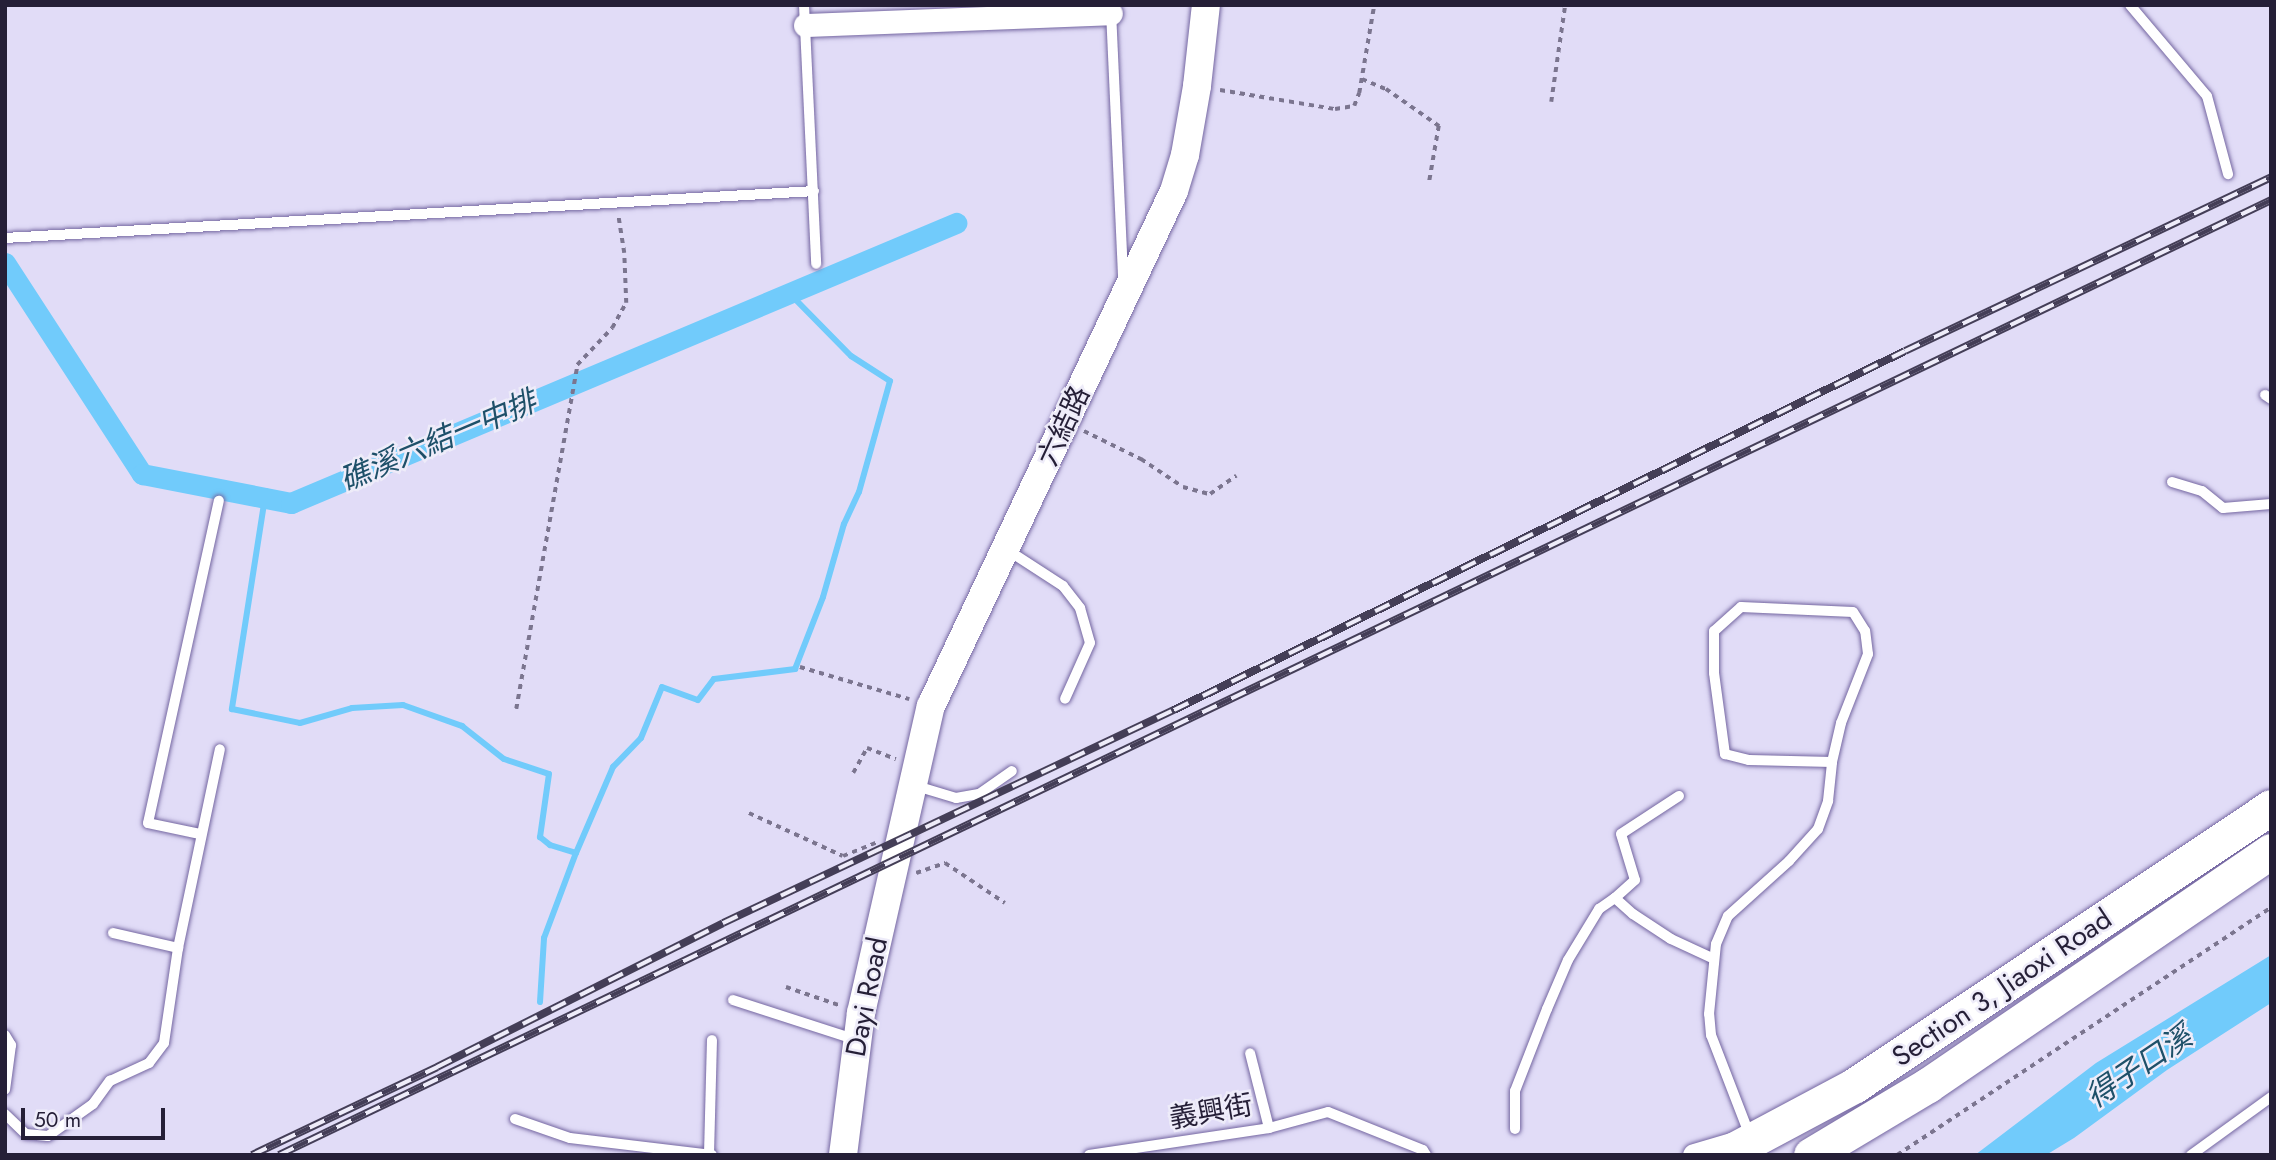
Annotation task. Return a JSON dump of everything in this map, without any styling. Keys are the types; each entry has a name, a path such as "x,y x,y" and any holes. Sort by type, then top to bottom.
{"main road":[{"name":"Section 3, Jiaoxi Road","path":"1738,1147 1855,1085 2271,807"},
{"name":"Section 3, Jiaoxi Road","path":"1811,1155 1928,1085 2271,850"}],"street":[{"name":"六結路","path":"902,836 931,706 1174,191 1185,155 1197,86 1206,5"},
{"path":"804,15 1111,9"},
{"name":"Dayi Road","path":"843,1155 859,1027 902,836"},
{"path":"1694,1155 1738,1147"}],"lane":[{"path":"2130,5 2207,96 2228,174"},
{"path":"1111,9 1124,298"},
{"path":"804,15 816,264"},
{"path":"5,239 814,191"},
{"path":"2172,482 2202,491 2223,508 2271,504"},
{"path":"200,834 148,823 219,500"},
{"path":"1006,549 1063,586 1080,608 1090,643 1065,699"},
{"path":"1738,1147 1711,1035 1709,1014 1716,944 1728,916 1789,861 1818,829 1828,801 1832,762 1842,723 1868,654 1865,631 1853,612 1741,607 1714,631 1714,673 1725,754 1749,760 1832,762"},
{"path":"5,1114 26,1134 48,1136 93,1104 110,1081 149,1063 163,1043 200,834 220,749"},
{"path":"915,776 956,798 979,794 1012,772"},
{"path":"1515,1129 1515,1091 1568,960 1599,909 1635,880 1621,834 1679,796"},
{"path":"1615,898 1633,914 1671,939 1714,959"},
{"path":"113,933 178,948"},
{"path":"733,1000 859,1027"},
{"path":"5,1035 11,1045 5,1090"},
{"path":"515,1119 569,1138 711,1155 712,1040"},
{"name":"義興街","path":"1089,1155 1269,1128 1250,1053"},
{"path":"2191,1155 2271,1097"},
{"path":"1269,1128 1328,1112 1423,1150 1426,1155"}],"path":[{"path":"1197,86 1335,108 1353,106 1362,79 1374,5"},
{"path":"1551,102 1564,5"},
{"path":"1362,79 1386,89 1439,126 1429,184"},
{"path":"516,709 577,365 612,328 626,303 624,253 615,203"},
{"path":"1066,422 1141,459 1183,487 1210,494 1236,477"},
{"path":"800,667 931,706"},
{"path":"853,773 867,748 915,776"},
{"path":"749,813 843,856 902,836"},
{"path":"891,881 945,863 1005,903"},
{"path":"1897,1155 2271,907"},
{"path":"786,987 859,1027"}],"water":[{"name":"得子口溪","path":"2271,955 2271,1003 2167,1070 2074,1138 2046,1155 1975,1155 2096,1063"}],"waterway":[{"name":"礁溪六結一中排","path":"5,263 142,474 291,503 956,223"},
{"path":"540,1002 544,938 576,853 613,767 641,738 662,687 698,700 714,679 795,669 823,597 844,524 859,492 890,381 851,356 789,293"},
{"path":"266,491 232,709 300,723 352,708 403,705 462,726 504,759 549,774 540,837 550,845 576,853"}],"railway":[{"path":"252,1155 437,1067 723,923 1174,710 1905,351 2271,177"},
{"path":"279,1155 2271,200"}]}
